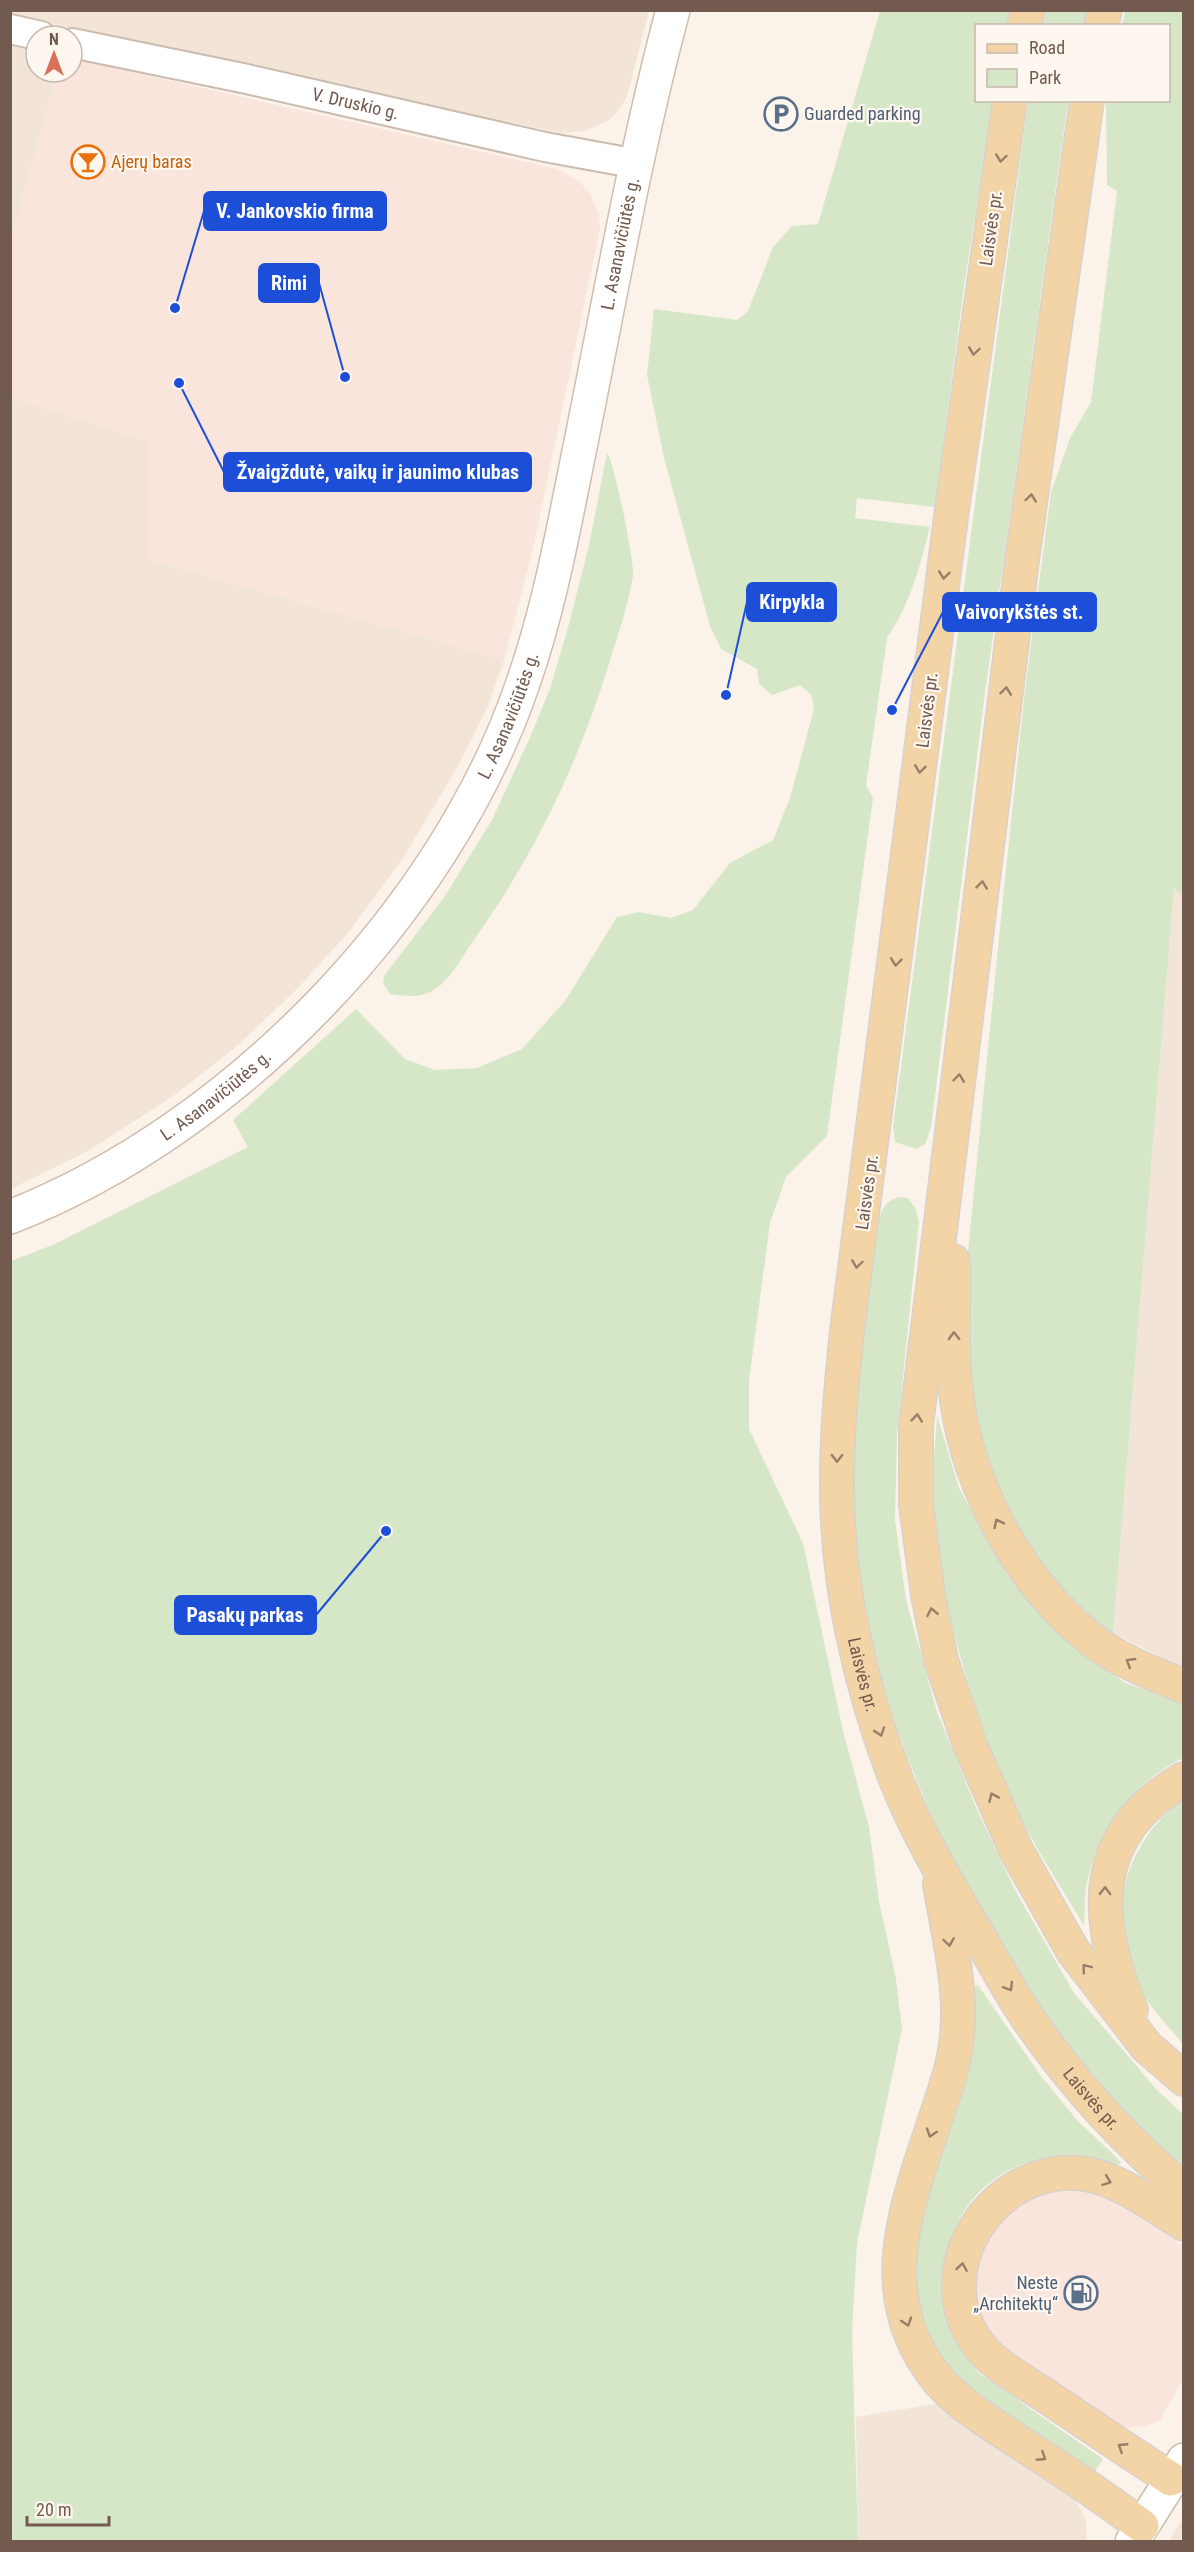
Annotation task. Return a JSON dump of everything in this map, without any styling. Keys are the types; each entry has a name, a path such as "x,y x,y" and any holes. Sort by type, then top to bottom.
{"main road":[{"name":"L. Asanavičiūtės g.","path":"10,1216 38,1206 141,1150 230,1087 296,1029 343,978 403,906 438,856 496,749 522,688 550,596 638,164 673,10"},
{"name":"Laisvės pr.","path":"1010,102 948,540 872,1153 847,1331 838,1425 837,1483 840,1545 853,1634 866,1692 897,1783 936,1864 1025,2014 1102,2112 1184,2190"},
{"path":"1087,102 1022,560 916,1425 916,1505 928,1595 942,1660 970,1745 1016,1850 1073,1950 1147,2047 1184,2079"},
{"path":"952,1136 955,1384 964,1441 981,1489 1005,1537 1040,1587 1088,1636 1142,1670 1184,1686"},
{"path":"1147,2047 1119,1980 1104,1924 1105,1881 1116,1847 1137,1815 1159,1793 1184,1779"},
{"path":"936,1864 957,1992 957,2037 950,2073 908,2205 899,2243 898,2279 906,2319 918,2349 940,2382 971,2410 1137,2534 1177,2469 1005,2369 979,2345 966,2322 960,2278 965,2246 977,2222 996,2201 1021,2186 1050,2175 1078,2173 1108,2180 1184,2224"}],"street":[{"name":"V. Druskio g.","path":"84,45 247,79 544,147 638,164"}],"shaded area":[{"path":"10,11 649,11 627,97 616,114 606,122 584,131 561,133 84,31 84,24 53,24 11,15"},
{"path":"11,45 24,48 24,84 55,84 11,239"},
{"path":"84,61 557,169 579,181 590,193 599,215 600,229 532,553 504,660 148,559 148,441 11,397 11,239 55,84 84,84"},
{"path":"11,397 148,441 148,559 504,660 489,704 457,768 402,860 348,933 296,990 237,1046 176,1094 90,1150 11,1189"},
{"path":"1174,887 1184,898 1183,1668 1113,1633"},
{"path":"1079,2187 1098,2193 1123,2207 1183,2246 1183,2380 1160,2420 1147,2426 1126,2427 1119,2430 994,2342 980,2316 973,2267 996,2219 1033,2193"},
{"path":"941,2403 1074,2498 1086,2519 1087,2541 858,2541 856,2417"},
{"path":"1183,2518 1183,2541 1169,2541"}],"green space":[{"path":"880,11 1010,11 1007,24 975,24 975,102 993,102 964,287 935,507 857,498 855,518 930,527 908,598 887,638 866,785 873,798 827,1136 786,1177 770,1223 749,1381 749,1429 803,1543 843,1731 869,1827 879,1901 896,1979 902,2029 857,2243 852,2331 858,2541 11,2542 11,1261 55,1244 248,1147 233,1120 356,1009 405,1059 435,1070 477,1068 522,1049 565,1001 617,917 639,912 671,918 693,910 730,863 773,840 790,798 814,709 812,696 800,685 772,695 759,684 757,669 721,649 710,626 664,458 647,375 654,309 737,320 748,311 773,247 792,226 818,224"},
{"path":"1046,11 1089,11 1085,24 1043,24"},
{"path":"1125,11 1183,11 1184,898 1174,888 1113,1633 1058,1588 1028,1549 983,1466 964,1335 968,1251 1004,888 1025,690 1051,492 1070,438 1091,402 1117,191 1107,185 1106,102 1170,102 1170,24 1122,24"},
{"path":"1028,102 1068,102 985,693 931,1128 925,1144 916,1149 895,1142 893,1127"},
{"path":"607,453 623,513 633,576 619,631 583,739 552,810 534,844 515,878 454,971 437,988 425,994 410,996 390,994 383,983 384,976 445,896 492,820 550,689 589,545"},
{"path":"900,1197 908,1198 916,1209 919,1221 897,1435 895,1520 906,1600 937,1712 978,1812 1016,1892 1074,1993 1158,2091 1183,2114 1183,2173 1136,2126 1056,2036 1012,1975 934,1822 892,1715 863,1604 855,1548 852,1459 860,1356 879,1220 886,1205 891,1200"},
{"path":"937,1415 959,1488 1007,1575 1068,1640 1125,1683 1183,1702 1183,1758 1166,1767 1136,1791 1102,1838 1085,1893 1084,1926 1020,1816 972,1696 949,1611 941,1568 933,1483"},
{"path":"1183,1799 1183,2044 1143,1994 1131,1967 1124,1941 1121,1914 1124,1888 1132,1863 1145,1840 1162,1818"},
{"path":"978,1985 1041,2076 1077,2120 1121,2162 1118,2165 1069,2157 1026,2163 990,2182 964,2211 949,2247 945,2288 955,2331 979,2373 1103,2459 1094,2473 959,2380 933,2343 919,2305 916,2266 920,2227 968,2069 975,2017 975,1986"}],"place":[{"name":"Guarded parking","path":"781,114"},
{"name":"Ajerų baras","path":"88,162"},
{"name":"V. Jankovskio firma","path":"175,308"},
{"name":"Rimi","path":"345,377"},
{"name":"Žvaigždutė, vaikų ir jaunimo klubas","path":"179,383"},
{"name":"Kirpykla","path":"726,695"},
{"name":"Vaivorykštės st.","path":"892,710"},
{"name":"Pasakų parkas","path":"386,1531"},
{"name":"Neste „Architektų“","path":"1081,2293"}]}
